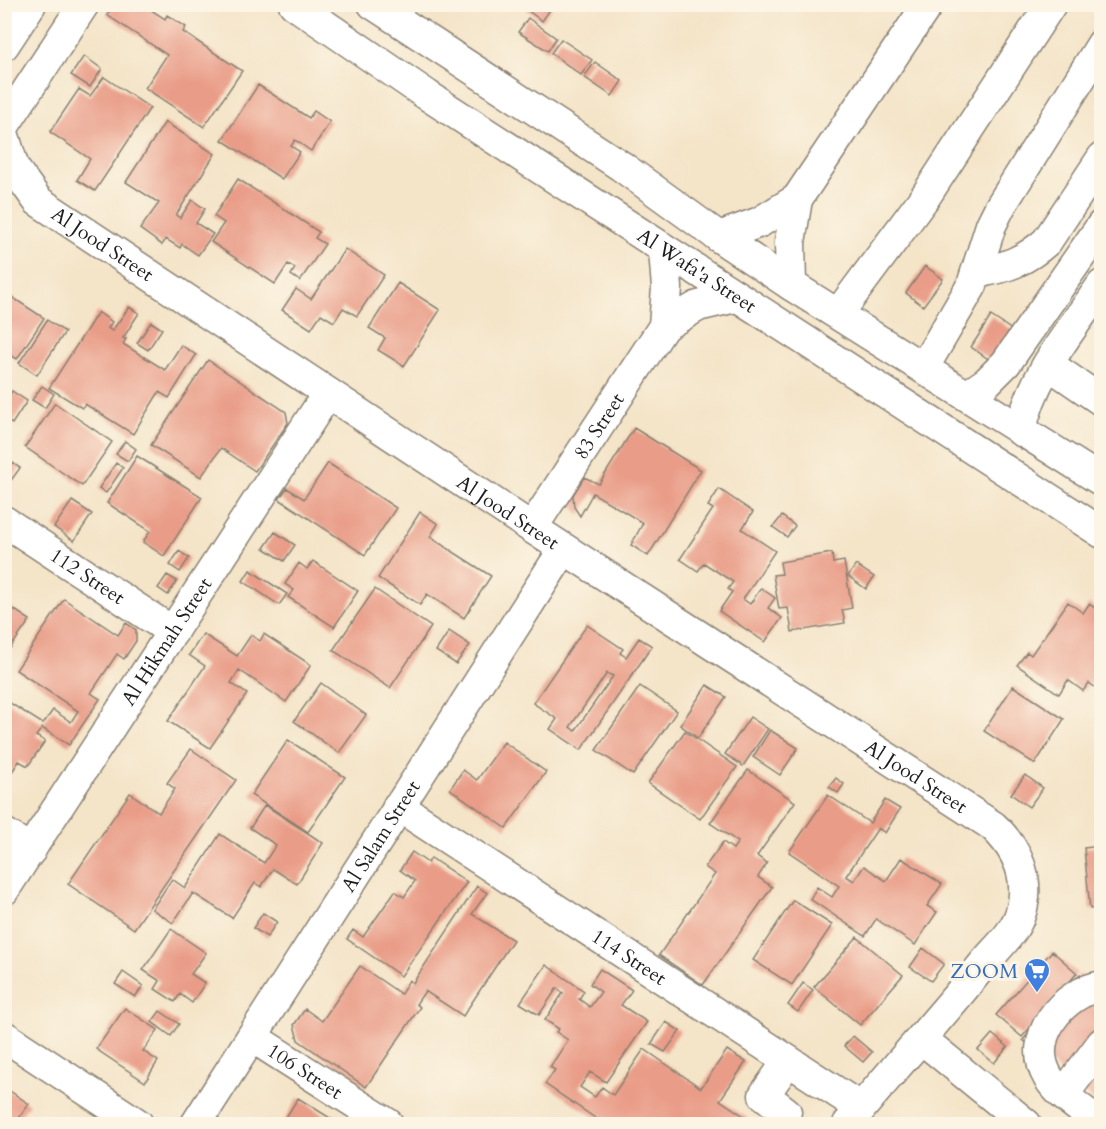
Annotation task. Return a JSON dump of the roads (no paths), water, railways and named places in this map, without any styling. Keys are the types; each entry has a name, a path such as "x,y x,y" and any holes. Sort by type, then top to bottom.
{"street":[{"path":"4,45 31,4"},
{"path":"4,126 84,4"},
{"name":"Al Wafa'a Street","path":"294,4 427,95 1101,533"},
{"name":"Al Wafa'a Street","path":"373,4 621,166 790,285 924,367 1101,481"},
{"path":"719,237 760,222 796,199 927,4"},
{"path":"838,314 925,197 1052,4"},
{"path":"924,367 977,272 991,225 1000,207 1101,44"},
{"path":"427,95 457,106 480,108 493,99 498,86"},
{"name":"Al Jood Street","path":"4,136 14,168 38,201 564,549 979,818 999,844 1009,874 1011,898 1007,922 993,952 923,1040 855,1116"},
{"path":"557,179 559,169 573,155 581,154 621,166"},
{"path":"977,272 1011,266 1036,251 1047,241 1101,158"},
{"name":"Al Jood Street","path":"4,196 38,201"},
{"path":"790,285 790,242 796,199"},
{"path":"968,395 987,382 1006,363 1101,225"},
{"name":"83 Street","path":"664,250 667,288 664,326"},
{"path":"1021,431 1030,396 1048,364 1101,285"},
{"name":"83 Street","path":"532,528 664,326 698,306 736,297"},
{"path":"1048,364 1101,401"},
{"name":"Al Hikmah Street","path":"4,890 328,393"},
{"name":"112 Street","path":"4,521 173,632"},
{"name":"Al Salam Street","path":"196,1125 564,549"},
{"name":"114 Street","path":"398,806 788,1061 855,1116"},
{"path":"4,833 32,850"},
{"path":"1101,986 1082,992 1065,1004 1052,1018 1044,1033 1042,1062 1047,1077 1088,1106 1101,1043"},
{"path":"4,1036 138,1125"},
{"name":"106 Street","path":"252,1037 388,1125"},
{"path":"923,1040 1026,1125"},
{"path":"786,1112 764,1095 788,1061"}],"place":[{"name":"ZOOM","path":"1037,994"}]}
